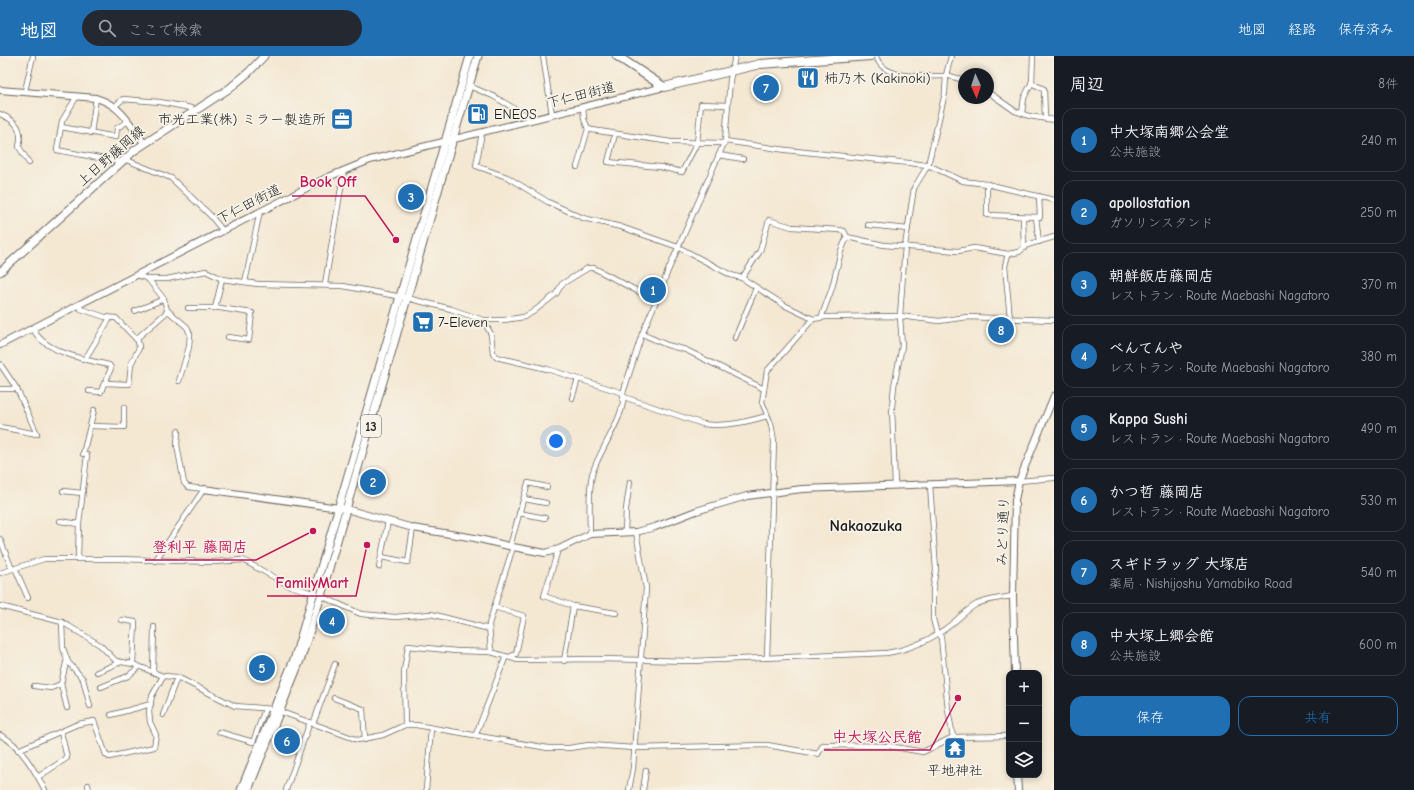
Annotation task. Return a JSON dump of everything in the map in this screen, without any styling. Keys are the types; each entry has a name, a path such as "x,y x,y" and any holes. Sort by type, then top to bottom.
{"highway":[{"path":"617,56 664,87 733,69 780,62 870,56"}],"main road":[{"name":"上日野藤岡線","path":"0,271 144,143 239,81 264,56"},
{"name":"13","path":"404,298 445,141 470,56"},
{"name":"13","path":"241,790 273,710 301,658 342,508 478,56"},
{"name":"13","path":"248,790 273,710"}],"street":[{"path":"25,91 33,56"},
{"path":"543,56 552,114"},
{"path":"590,534 592,476 596,464 610,437 642,334 678,247 725,142 735,56"},
{"path":"876,56 878,62 884,68 897,74 946,76 958,79"},
{"path":"895,486 892,407 894,386 902,346 900,316 905,246 914,188 928,165 945,93 946,76 951,56"},
{"path":"1022,113 1024,98 1031,83 1033,56"},
{"path":"1031,83 1044,89 1045,118"},
{"path":"469,86 493,96 532,119"},
{"name":"下仁田街道","path":"0,345 344,170 370,160 664,87"},
{"path":"0,90 96,98 115,106 144,143"},
{"path":"77,96 62,121 57,150 122,161 171,178 210,215 223,231"},
{"path":"994,96 1022,113 1054,120"},
{"path":"91,132 96,98"},
{"path":"115,106 123,99 160,102 191,108 193,111"},
{"path":"615,134 608,162 660,167 682,172 697,143 701,104 728,106"},
{"path":"577,167 588,129 584,119 583,107"},
{"path":"0,114 9,118 16,124 21,137 19,147 29,164"},
{"path":"61,127 116,137 117,128 128,121"},
{"path":"588,129 671,142 725,142 928,165 963,181 987,184 1054,200"},
{"path":"482,132 476,166 507,177 548,202 583,218 621,227 678,247 731,275 742,278 798,314 813,320"},
{"path":"719,155 743,159"},
{"path":"326,284 344,170"},
{"path":"987,184 987,215 1040,217 1039,196"},
{"path":"245,282 260,212"},
{"path":"1023,217 1024,248"},
{"path":"1036,217 1039,242"},
{"path":"742,278 760,251 769,220 792,227 844,231 847,237 841,251 832,288 821,318"},
{"path":"868,225 908,229"},
{"path":"847,237 884,245 958,251 974,248 1008,254 1019,252 1024,248 1054,236"},
{"path":"1008,254 1005,266 1010,318"},
{"path":"137,275 148,279 167,279 206,271 222,279 258,284 326,284 343,286 404,298 483,320 504,320 524,317 546,303 556,294 562,284 588,268 594,268 656,301"},
{"path":"148,279 164,299 168,311 187,327 190,334 189,348 179,381"},
{"path":"215,308 222,279"},
{"path":"735,338 756,288"},
{"path":"134,311 164,299"},
{"path":"79,305 81,310 110,318 116,318 136,339 139,348 131,364 129,384 105,383"},
{"path":"188,308 215,308 252,313 249,340 228,337"},
{"path":"136,339 168,311"},
{"path":"767,658 774,441 771,424 762,402 767,371 813,320 821,318 900,316 939,321 967,317 1054,320"},
{"path":"85,359 110,318"},
{"path":"483,320 491,334 492,349 496,357 547,369 578,379 703,424 715,426 747,422 767,416"},
{"path":"33,328 39,337 54,349 109,366 111,368 101,392 88,391"},
{"path":"642,334 667,345 686,350 764,389"},
{"path":"0,364 17,389 37,434 0,427"},
{"path":"572,398 578,379"},
{"path":"0,389 17,389"},
{"name":"みどり通り","path":"1014,670 1013,596 1015,500 1019,481 1054,396"},
{"path":"91,426 124,428 124,407"},
{"path":"78,558 79,524 85,455 94,410"},
{"path":"178,431 178,445 184,483 188,487 342,508 413,528 475,538 512,547 545,552 558,550 590,534 636,532 654,527 696,511 747,496 802,489 930,485 1054,478"},
{"path":"625,532 626,508 630,482"},
{"path":"491,652 489,629 528,483 547,487"},
{"path":"930,485 936,570 933,588 933,619 937,634 940,634 942,640 948,710 953,737"},
{"path":"63,490 82,493"},
{"path":"155,560 204,490"},
{"path":"524,499 546,503"},
{"path":"519,513 545,518"},
{"path":"60,521 79,524"},
{"path":"378,567 388,521"},
{"path":"381,557 408,562 413,528"},
{"path":"629,790 642,660 646,588 636,532"},
{"path":"0,539 28,598"},
{"path":"558,550 544,596 572,606 616,613"},
{"path":"0,573 44,559 78,558 214,562 243,560 288,585 318,595 361,614 395,617 431,614 489,629"},
{"path":"405,725 404,671 408,646 456,651 491,652 518,660 564,661 642,660 693,662 887,653 905,650 922,643 978,604 1013,596"},
{"path":"0,606 62,622 100,645 112,658 121,662 133,664 163,676 177,677 235,706 273,710 358,740 365,740 382,735 405,725 476,734 548,748 589,746 634,748 767,745 818,754 823,746 888,746 923,752 953,737 998,738 1006,737"},
{"path":"564,661 572,606"},
{"path":"476,734 508,657 516,654 524,616 494,607"},
{"path":"122,620 135,622 133,664"},
{"path":"62,622 63,648 68,659 83,679 90,706"},
{"path":"153,673 154,627"},
{"path":"67,708 61,684 68,659"},
{"path":"97,672 121,662"},
{"path":"286,790 334,664"},
{"path":"101,687 128,676 139,667"},
{"path":"18,750 78,724 94,721 106,755 109,757 154,747 156,735 150,722 149,711 152,696 163,676"},
{"path":"163,715 177,677"},
{"path":"34,686 51,688 61,684"},
{"path":"334,698 364,709 365,740"},
{"path":"111,716 151,704"},
{"path":"219,732 253,742 273,710"},
{"path":"426,790 432,728"},
{"path":"38,778 67,758 61,732"},
{"path":"0,735 9,740 18,750 45,790"},
{"path":"643,790 646,770"},
{"path":"1018,778 1018,790"}],"place":[{"name":"柿乃木 (Kakinoki)","path":"808,78"},
{"name":"スギドラッグ 大塚店","path":"766,88"},
{"name":"ENEOS","path":"478,114"},
{"name":"市光工業(株) ミラー製造所","path":"342,119"},
{"name":"朝鮮飯店藤岡店","path":"411,197"},
{"name":"Book Off","path":"396,240"},
{"name":"中大塚南郷公会堂","path":"653,290"},
{"name":"7-Eleven","path":"423,322"},
{"name":"中大塚上郷会館","path":"1001,330"},
{"name":"apollostation","path":"373,482"},
{"name":"登利平 藤岡店","path":"313,531"},
{"name":"FamilyMart","path":"367,545"},
{"name":"べんてんや","path":"332,621"},
{"name":"Kappa Sushi","path":"262,668"},
{"name":"中大塚公民館","path":"958,698"},
{"name":"かつ哲 藤岡店","path":"287,741"},
{"name":"平地神社","path":"955,748"}],"district":[{"name":"Nakaozuka","path":"866,526"}]}
